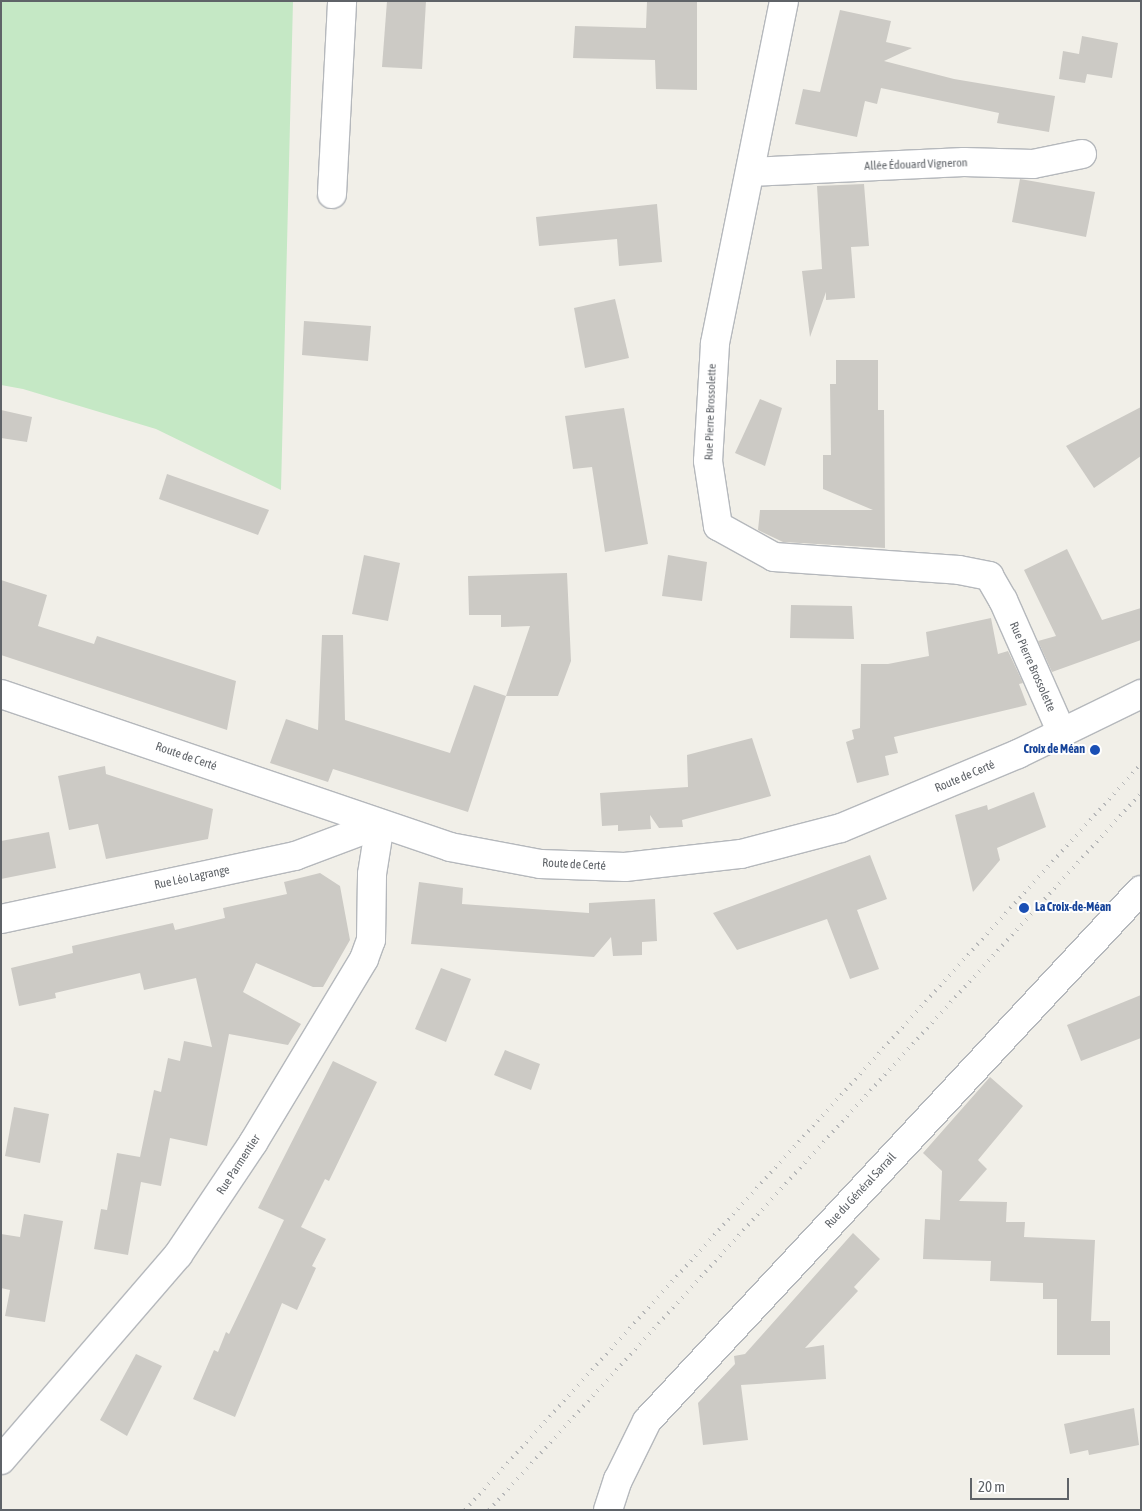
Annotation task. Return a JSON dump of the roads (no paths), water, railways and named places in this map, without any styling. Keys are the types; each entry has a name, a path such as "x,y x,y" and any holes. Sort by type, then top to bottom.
{"street":[{"path":"332,194 342,1"},
{"name":"Rue Pierre Brossolette","path":"784,1 715,344 708,461 718,526 774,557 959,570 989,576 1062,733"},
{"name":"Allée Édouard Vigneron","path":"750,172 964,162 1033,164 1082,154"},
{"name":"Route de Certé","path":"1,694 450,847 540,864 625,867 741,854 841,828 1062,733 1141,694"},
{"name":"Rue Léo Lagrange","path":"1,919 295,856 380,824"},
{"name":"Rue Parmentier","path":"1,1460 178,1255 253,1143 364,959 371,940 372,874 380,824"},
{"name":"Rue du Général Sarrail","path":"608,1510 618,1480 647,1421 1141,890"}],"railway":[{"path":"465,1510 1141,764"},
{"path":"489,1510 1141,793"}],"place":[{"name":"Croix de Méan","path":"1095,750"},
{"name":"La Croix-de-Méan","path":"1024,908"}]}
